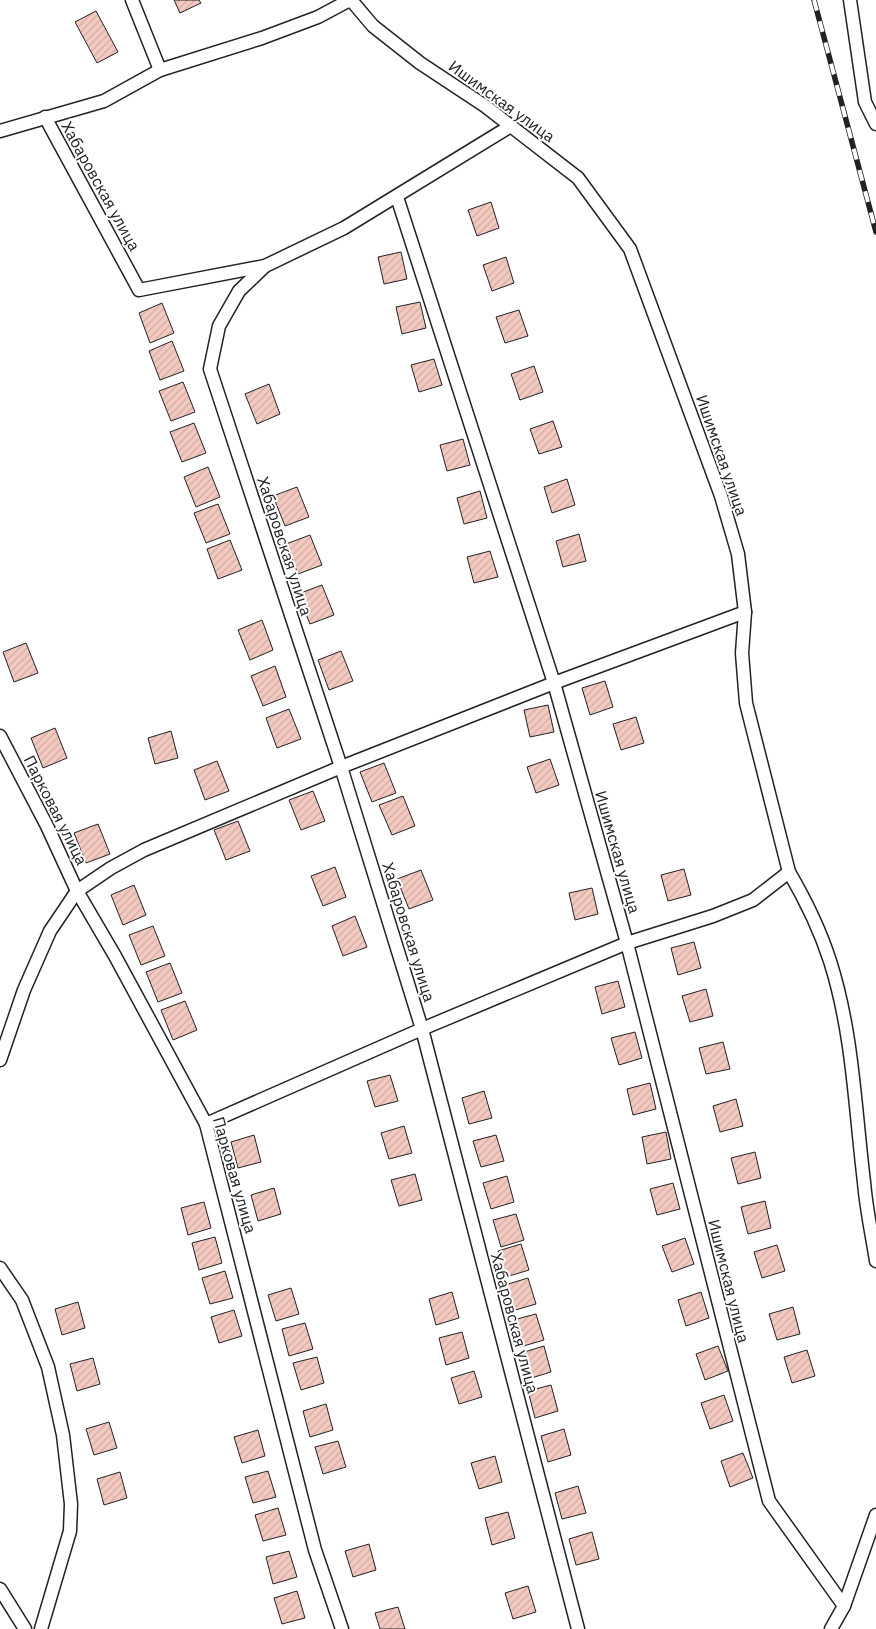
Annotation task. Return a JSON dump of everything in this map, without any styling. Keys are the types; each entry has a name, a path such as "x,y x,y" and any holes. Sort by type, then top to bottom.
{"street":[{"path":"132,0 160,70"},
{"path":"0,131 104,101 160,70 302,23 350,0"},
{"name":"Ишимская улица","path":"350,0 373,26 420,63 485,106 509,127 578,178 630,249 721,496 738,554 745,612 742,653 746,704 790,872 812,913 831,962 855,1086 864,1183 876,1261"},
{"path":"850,0 864,102 876,124"},
{"name":"Хабаровская улица","path":"45,118 139,290 265,266 344,228 509,127"},
{"name":"Ишимская улица","path":"397,197 554,683 627,943 769,1501 844,1606"},
{"name":"Хабаровская улица","path":"265,266 239,291 219,326 210,369 341,767 422,1029 578,1629"},
{"path":"0,1060 24,990 50,931 78,891 111,868 144,850 341,767 554,683 745,612"},
{"name":"Парковая улица","path":"0,736 47,826 78,891 206,1124 315,1550 342,1629"},
{"path":"206,1124 422,1029 627,943 713,916 753,900 790,872"},
{"path":"0,1028 13,1022"},
{"path":"0,1268 22,1300 48,1367 63,1435 71,1504 70,1531 41,1629"},
{"path":"831,1629 844,1606 876,1516"},
{"path":"0,1590 25,1629"}],"building":[{"path":"174,0 199,0 201,3 180,13"},
{"path":"96,11 118,52 97,63 75,22"},
{"path":"491,202 499,228 477,236 468,210"},
{"path":"401,252 407,279 384,284 378,257"},
{"path":"506,257 514,283 492,291 483,265"},
{"path":"420,302 426,328 402,334 396,307"},
{"path":"162,303 174,333 150,343 139,313"},
{"path":"519,310 528,336 505,343 496,317"},
{"path":"172,341 184,371 160,380 149,351"},
{"path":"434,359 442,385 419,392 411,365"},
{"path":"534,366 543,392 520,400 511,374"},
{"path":"183,382 195,412 171,421 159,391"},
{"path":"269,384 280,414 257,424 245,394"},
{"path":"553,421 562,447 539,454 530,429"},
{"path":"194,423 206,453 182,462 170,432"},
{"path":"463,439 470,465 447,471 440,445"},
{"path":"208,467 220,497 196,507 184,477"},
{"path":"567,479 575,505 552,513 544,487"},
{"path":"297,487 309,517 285,526 273,496"},
{"path":"480,491 487,518 464,524 457,498"},
{"path":"218,504 230,534 206,543 194,513"},
{"path":"579,534 586,561 563,567 556,541"},
{"path":"310,535 322,565 298,574 286,544"},
{"path":"230,540 242,570 218,579 207,549"},
{"path":"490,551 498,577 474,583 467,557"},
{"path":"322,585 334,615 310,624 298,594"},
{"path":"262,620 273,650 250,660 238,630"},
{"path":"26,643 38,673 14,682 3,652"},
{"path":"341,651 353,681 329,690 318,660"},
{"path":"275,666 286,697 263,706 251,676"},
{"path":"605,681 613,707 590,715 582,688"},
{"path":"548,705 554,732 530,737 524,710"},
{"path":"289,709 301,739 277,748 266,718"},
{"path":"636,717 644,743 621,750 613,724"},
{"path":"55,728 67,758 43,768 31,738"},
{"path":"171,731 178,758 155,764 148,738"},
{"path":"550,759 559,785 536,793 527,767"},
{"path":"217,761 229,791 205,800 194,770"},
{"path":"384,763 396,793 372,802 360,772"},
{"path":"313,791 325,821 301,830 289,800"},
{"path":"403,796 415,826 392,835 379,805"},
{"path":"238,821 250,851 226,860 214,830"},
{"path":"98,824 110,854 86,863 74,833"},
{"path":"335,867 346,897 323,906 311,876"},
{"path":"684,869 691,895 668,901 661,875"},
{"path":"421,870 433,900 409,909 397,879"},
{"path":"134,885 146,915 123,925 111,895"},
{"path":"592,888 598,914 575,920 569,893"},
{"path":"355,916 367,947 343,956 332,926"},
{"path":"153,926 165,956 141,965 129,935"},
{"path":"694,942 701,968 678,975 671,948"},
{"path":"170,963 182,993 158,1002 146,972"},
{"path":"618,981 625,1007 602,1014 595,987"},
{"path":"706,989 713,1016 690,1022 682,996"},
{"path":"185,1001 197,1030 173,1040 161,1010"},
{"path":"635,1032 642,1058 619,1065 611,1038"},
{"path":"723,1042 730,1069 706,1074 699,1048"},
{"path":"390,1075 398,1101 375,1107 367,1081"},
{"path":"650,1083 656,1109 633,1115 627,1089"},
{"path":"484,1091 492,1118 469,1124 462,1098"},
{"path":"736,1099 743,1126 720,1132 713,1106"},
{"path":"404,1126 412,1153 389,1159 381,1133"},
{"path":"666,1132 671,1159 647,1164 642,1137"},
{"path":"254,1135 261,1162 238,1168 231,1142"},
{"path":"496,1135 504,1161 481,1167 473,1141"},
{"path":"755,1152 761,1178 738,1184 731,1158"},
{"path":"415,1174 422,1200 399,1206 391,1180"},
{"path":"507,1176 514,1202 491,1209 483,1183"},
{"path":"673,1183 680,1209 657,1215 650,1189"},
{"path":"274,1188 281,1214 258,1221 251,1195"},
{"path":"765,1201 771,1228 748,1234 741,1207"},
{"path":"204,1202 211,1228 188,1235 181,1208"},
{"path":"516,1214 524,1240 501,1247 493,1220"},
{"path":"215,1237 222,1263 199,1270 192,1243"},
{"path":"685,1238 694,1264 672,1272 662,1246"},
{"path":"521,1244 529,1270 506,1277 498,1251"},
{"path":"777,1245 785,1271 762,1278 754,1252"},
{"path":"225,1271 233,1298 210,1304 202,1278"},
{"path":"528,1278 536,1304 512,1311 505,1285"},
{"path":"291,1288 299,1314 276,1321 268,1295"},
{"path":"452,1292 459,1318 436,1325 429,1299"},
{"path":"701,1292 709,1318 686,1326 678,1300"},
{"path":"78,1302 85,1328 62,1335 55,1309"},
{"path":"793,1307 800,1334 777,1340 769,1314"},
{"path":"234,1310 242,1336 219,1343 211,1317"},
{"path":"536,1314 544,1340 520,1347 513,1320"},
{"path":"305,1323 313,1349 289,1356 282,1329"},
{"path":"462,1332 469,1358 446,1365 439,1338"},
{"path":"544,1346 551,1372 528,1379 521,1353"},
{"path":"718,1346 728,1371 705,1380 696,1354"},
{"path":"807,1350 815,1376 792,1383 784,1357"},
{"path":"317,1357 324,1383 301,1390 293,1363"},
{"path":"93,1358 100,1384 77,1391 70,1364"},
{"path":"474,1371 482,1397 459,1404 451,1378"},
{"path":"551,1385 558,1411 535,1418 528,1391"},
{"path":"724,1395 733,1421 710,1429 701,1403"},
{"path":"326,1404 333,1430 310,1437 303,1411"},
{"path":"109,1422 117,1448 94,1455 86,1429"},
{"path":"564,1429 571,1455 548,1462 541,1436"},
{"path":"258,1430 265,1456 242,1463 234,1437"},
{"path":"338,1441 346,1467 323,1474 315,1447"},
{"path":"743,1453 753,1478 730,1487 721,1461"},
{"path":"495,1456 502,1482 479,1489 471,1463"},
{"path":"268,1471 276,1497 253,1503 245,1477"},
{"path":"120,1472 127,1498 104,1505 97,1479"},
{"path":"578,1486 586,1513 562,1519 555,1493"},
{"path":"278,1508 286,1535 263,1541 255,1515"},
{"path":"508,1512 515,1538 492,1545 485,1518"},
{"path":"592,1532 599,1559 576,1565 569,1539"},
{"path":"369,1544 376,1570 353,1577 345,1551"},
{"path":"289,1551 297,1577 273,1584 266,1557"},
{"path":"528,1586 536,1612 513,1619 505,1593"},
{"path":"297,1591 305,1618 282,1624 274,1598"},
{"path":"398,1607 405,1629 380,1629 375,1613"}],"railway":[{"path":"814,0 876,232"}]}
